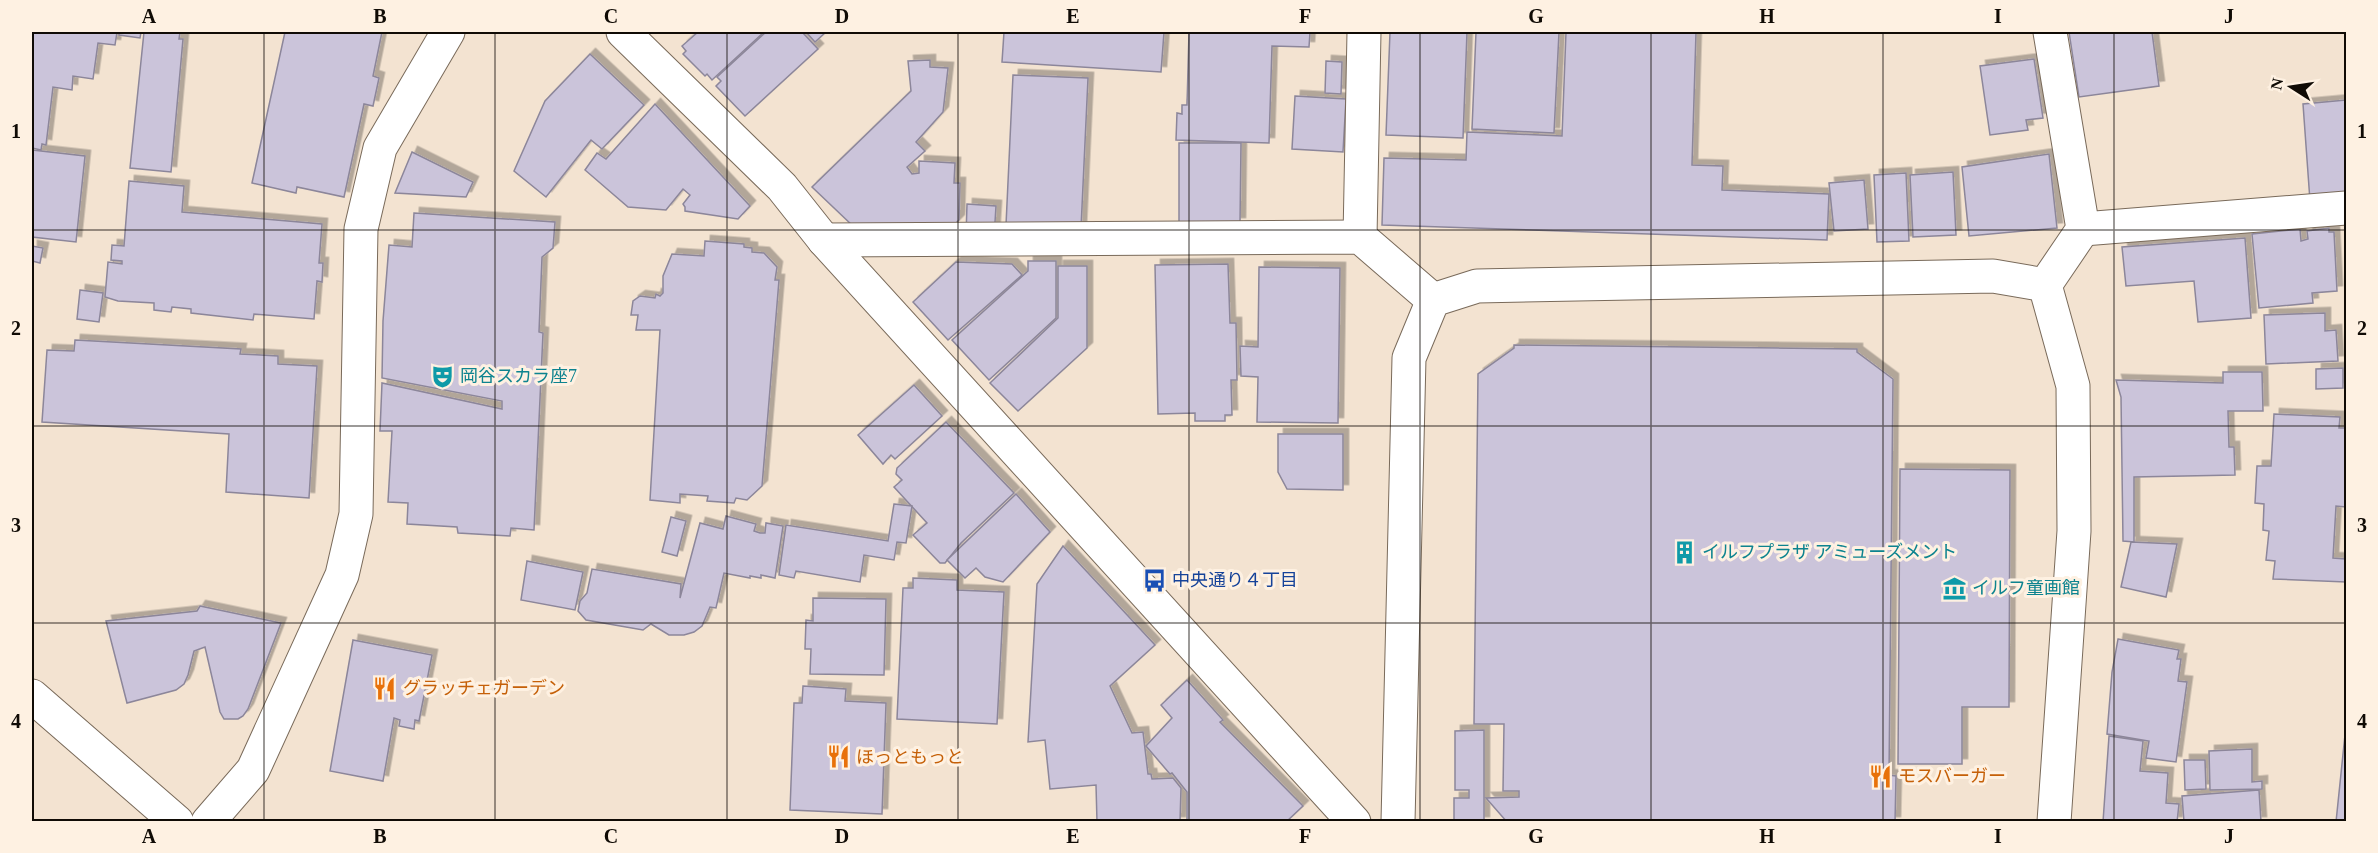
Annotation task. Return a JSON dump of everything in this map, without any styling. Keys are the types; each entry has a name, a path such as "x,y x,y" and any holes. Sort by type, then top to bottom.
{"street":[{"path":"208,822 253,770 342,574 356,514 361,229 380,148 448,32"},
{"path":"623,32 782,187 824,240 1354,822"},
{"path":"1360,237 1364,32"},
{"path":"2050,32 2083,229 2045,285 2073,386 2074,531 2054,822"},
{"path":"2083,229 2346,208"},
{"path":"824,240 1360,237 1433,300"},
{"path":"1398,822 1409,358 1433,300 1477,286 1993,276 2045,285"},
{"path":"32,696 177,822"}],"building":[{"path":"32,32 117,32 115,45 98,43 93,79 73,76 72,90 53,87 46,145 42,144 41,150 32,148"},
{"path":"119,32 141,32 140,38 119,35"},
{"path":"144,32 180,32 179,39 183,39 171,172 130,168"},
{"path":"285,32 382,32 373,76 379,78 373,106 364,104 344,197 297,187 296,193 252,183"},
{"path":"698,32 764,32 712,80 683,54 686,51 682,46"},
{"path":"766,32 802,32 818,49 745,116 716,86 721,81 717,77"},
{"path":"806,32 826,32 815,42"},
{"path":"1004,32 1164,32 1161,72 1002,62"},
{"path":"1189,32 1310,32 1309,47 1272,46 1269,143 1176,140 1177,113 1182,114 1182,105 1187,105"},
{"path":"1390,32 1467,32 1463,138 1386,135"},
{"path":"1476,32 1559,32 1554,133 1472,129"},
{"path":"1566,32 1696,32 1692,165 1723,166 1722,190 1829,194 1827,240 1382,225 1384,158 1466,160 1467,132 1562,136"},
{"path":"2069,32 2152,32 2159,86 2079,97"},
{"path":"590,54 644,105 602,149 591,140 546,197 514,171 545,101"},
{"path":"2034,59 2043,118 2026,120 2028,130 1990,135 1980,66"},
{"path":"930,60 930,67 948,68 943,112 916,142 925,151 907,167 912,174 919,173 919,161 955,163 954,183 960,183 959,220 952,227 854,227 812,187 911,91 908,61"},
{"path":"1326,61 1342,62 1341,94 1325,93"},
{"path":"1013,75 1088,78 1081,228 1006,225"},
{"path":"1295,96 1346,99 1343,152 1292,149"},
{"path":"2346,100 2346,198 2310,201 2303,104"},
{"path":"655,104 750,206 738,219 685,211 683,204 690,195 683,189 666,210 628,207 585,170 597,153 606,159"},
{"path":"1179,143 1241,143 1240,223 1179,223"},
{"path":"32,150 85,156 76,242 32,237"},
{"path":"412,152 473,182 466,197 395,193"},
{"path":"2049,154 2057,228 1969,236 1962,167"},
{"path":"1953,172 1956,235 1913,237 1910,175"},
{"path":"1906,173 1909,241 1877,242 1874,175"},
{"path":"1864,180 1868,229 1834,231 1829,183"},
{"path":"129,181 184,186 182,212 322,224 319,263 323,263 322,282 317,281 314,319 254,314 253,320 191,313 191,309 172,307 171,312 154,310 154,303 118,301 105,297 108,262 122,264 122,261 111,260 112,245 124,246"},
{"path":"967,204 996,206 994,238 966,236"},
{"path":"414,213 555,222 553,248 542,257 539,332 543,333 534,530 511,528 510,536 458,533 457,527 407,524 408,503 388,502 392,431 380,431 382,383 502,409 502,401 382,378 383,321 389,245 412,247"},
{"path":"2329,228 2329,232 2334,232 2337,291 2312,293 2313,303 2259,308 2252,234 2300,229 2301,241 2308,239 2307,231"},
{"path":"2245,238 2251,318 2198,322 2194,281 2126,286 2122,247"},
{"path":"705,241 744,244 744,247 752,248 752,252 764,253 777,267 775,280 779,280 762,486 747,500 736,498 734,503 707,501 708,496 680,494 680,503 650,500 660,330 636,330 638,315 631,315 633,301 640,296 655,298 656,294 660,296 663,293 663,276 672,254 704,256"},
{"path":"32,246 43,248 40,263 32,261"},
{"path":"1028,261 1056,261 1056,318 989,380 952,340 1028,271"},
{"path":"956,262 1012,264 1022,275 948,340 913,302"},
{"path":"1228,264 1230,323 1236,323 1237,380 1231,380 1232,415 1225,415 1225,421 1195,421 1195,413 1158,414 1155,265"},
{"path":"1058,266 1087,266 1087,348 1018,411 990,383 1058,318"},
{"path":"1259,267 1340,268 1338,423 1257,422 1258,377 1241,376 1240,346 1258,347"},
{"path":"80,290 103,293 99,322 77,319"},
{"path":"2325,313 2325,331 2336,330 2338,361 2266,364 2264,315"},
{"path":"75,340 241,349 240,354 278,356 278,364 317,366 309,498 226,492 229,434 42,422 47,350 74,351"},
{"name":"イルフプラザ アミューズメント","path":"1514,345 1857,349 1857,352 1893,379 1889,775 1896,776 1895,822 1507,822 1486,798 1519,797 1519,791 1503,791 1504,724 1474,724 1478,374 1514,348"},
{"path":"2343,368 2343,388 2316,389 2316,369"},
{"path":"2223,372 2262,372 2263,411 2228,411 2229,447 2234,447 2235,475 2134,477 2134,542 2123,541 2121,397 2116,380 2223,383"},
{"path":"914,385 942,416 895,459 891,455 883,464 858,435"},
{"path":"2274,414 2340,417 2339,428 2346,428 2346,507 2336,506 2333,558 2346,559 2346,582 2273,579 2275,561 2266,560 2269,531 2263,530 2264,504 2255,503 2257,466 2271,466"},
{"path":"946,422 1014,493 961,543 945,563 940,563 913,535 927,523 894,487 902,480 896,474 897,468"},
{"path":"1278,434 1343,434 1343,490 1287,489 1278,472"},
{"name":"イルフ童画館","path":"1900,469 2010,470 2009,707 1962,707 1962,764 1898,764"},
{"path":"1016,494 1050,532 1003,582 985,577 976,568 965,578 947,560"},
{"path":"894,504 912,506 906,543 897,542 894,560 864,555 860,582 796,571 794,578 779,575 786,525 888,541"},
{"path":"726,516 756,524 754,531 760,533 765,533 766,523 783,526 775,578 761,575 761,578 750,576 750,578 724,573 716,608 710,607 702,626 694,632 669,635 651,624 643,630 586,620 578,611 580,601 587,593 592,569 681,584 680,598 700,523 723,529"},
{"path":"671,517 686,521 677,556 662,552"},
{"path":"2131,542 2177,544 2166,597 2121,587"},
{"path":"1063,546 1155,645 1110,686 1132,733 1143,732 1148,774 1151,774 1152,779 1173,778 1181,788 1180,822 1097,822 1096,785 1050,789 1045,740 1028,742 1037,584"},
{"path":"527,561 583,572 575,610 521,600"},
{"path":"913,578 957,580 957,590 1004,592 997,724 897,719 903,588 913,588"},
{"path":"813,598 886,599 884,675 810,674 811,649 805,649 806,620 813,621"},
{"path":"200,606 281,623 248,709 243,716 238,719 224,719 220,712 205,647 194,651 184,684 176,690 127,703 106,621 197,611"},
{"path":"2118,639 2179,650 2177,659 2181,659 2178,681 2187,682 2176,762 2146,758 2149,741 2107,734 2112,672"},
{"name":"グラッチェガーデン","path":"353,640 432,655 419,721 415,720 414,729 399,726 400,720 394,718 383,781 330,771"},
{"path":"1187,680 1223,720 1220,722 1303,806 1286,822 1187,822 1187,792 1146,746 1172,718 1161,705"},
{"name":"ほっともっと","path":"803,686 846,689 845,701 886,703 882,814 790,810 794,703 802,703"},
{"path":"2346,725 2346,822 2336,822"},
{"path":"1484,730 1484,822 1454,822 1454,798 1469,798 1469,790 1455,790 1455,731"},
{"path":"2109,736 2143,741 2140,771 2168,773 2166,803 2179,804 2177,822 2103,822"},
{"path":"2252,749 2252,782 2262,781 2262,789 2210,790 2209,751"},
{"path":"2184,760 2205,760 2206,789 2185,790"},
{"path":"2259,790 2261,822 2184,822 2182,796"}],"place":[{"name":"岡谷スカラ座7","path":"442,376"},
{"name":"イルフプラザ アミューズメント","path":"1684,552"},
{"name":"中央通り４丁目","path":"1154,580"},
{"name":"イルフ童画館","path":"1954,588"},
{"name":"グラッチェガーデン","path":"385,688"},
{"name":"ほっともっと","path":"838,757"},
{"name":"モスバーガー","path":"1880,776"}]}
